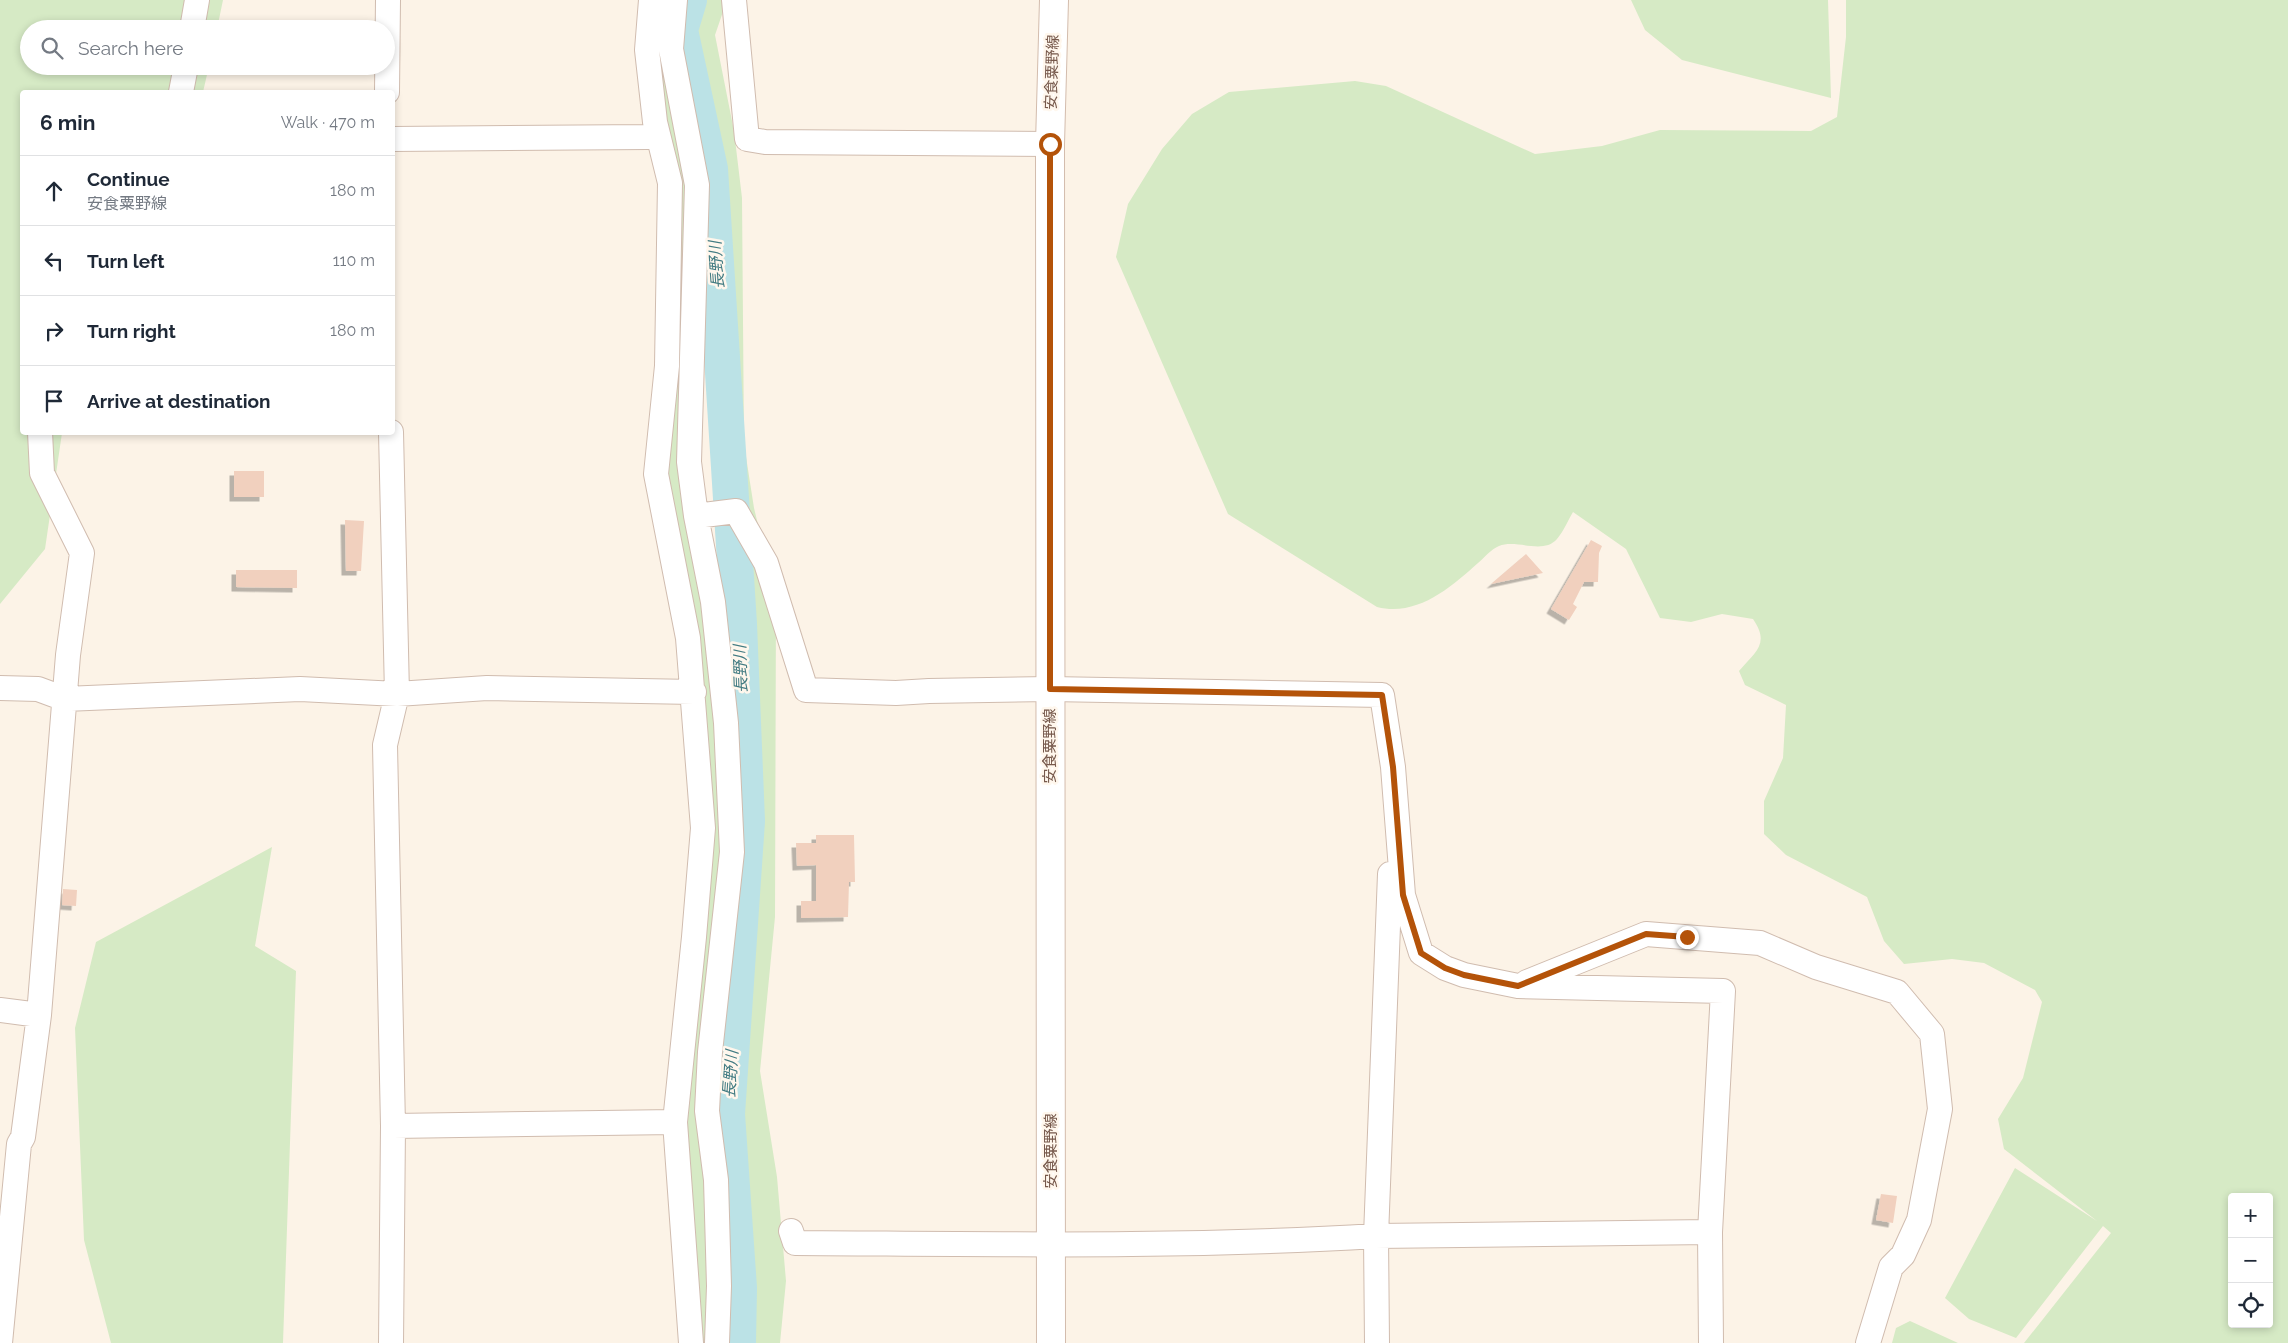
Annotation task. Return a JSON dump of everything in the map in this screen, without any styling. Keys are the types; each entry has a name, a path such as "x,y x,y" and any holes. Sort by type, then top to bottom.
{"main road":[{"name":"安食粟野線","path":"1051,1343 1050,144 1054,0"}],"street":[{"path":"194,20 197,0"},
{"path":"388,0 388,20"},
{"path":"651,0 647,50 655,122 670,183 667,366 656,474 688,638 694,692 703,828 675,1122 690,1343"},
{"path":"675,0 671,49 697,185 689,462 714,602 726,713 732,852 710,1052 707,1110 716,1180 719,1286 717,1343"},
{"path":"727,2 746,139 765,142 1050,144"},
{"path":"180,90 184,75"},
{"path":"387,75 387,90"},
{"path":"395,139 648,137"},
{"path":"0,1343 19,1144 23,1136 39,1015 68,655 82,553 42,473 40,435"},
{"path":"391,435 397,694 384,745 393,1126 391,1343"},
{"path":"699,515 736,511 766,562 806,690 896,693 929,690 1050,689 1382,695 1393,767 1403,895 1421,953 1445,968 1464,975 1518,986 1722,991 1710,1232 1711,1343"},
{"path":"0,688 38,689 65,699 300,689 397,694 487,688 694,692"},
{"path":"1377,1343 1376,1236 1393,767"},
{"path":"1518,986 1646,934 1760,943 1816,966 1897,992 1932,1034 1940,1109 1919,1220 1903,1255 1891,1267 1868,1343"},
{"path":"0,1010 39,1015"},
{"path":"393,1126 675,1122"},
{"path":"791,1231 795,1243 1051,1244 1316,1240 1376,1236 1710,1232"}],"green space":[{"path":"0,0 223,0 219,20 20,20 20,75 207,75 203,90 20,90 20,435 62,435 45,549 0,604"},
{"path":"659,0 669,0 692,186 703,572 724,850 708,1343 692,1343 687,1249 688,1034 712,842 701,649 679,571 666,482 660,106 656,11"},
{"path":"702,0 727,0 715,35 734,131 742,198 744,444 754,508 776,599 775,917 760,1071 777,1177 786,1281 780,1343 746,1343 749,1278 736,1117 751,884 751,769 746,622 727,529 716,456 715,176 700,97 697,20"},
{"path":"1631,0 1828,0 1831,98 1682,60 1645,30"},
{"path":"1846,0 2288,0 2288,1343 2024,1343 2111,1233 2103,1226 2016,1338 1969,1319 1945,1298 2015,1168 2097,1221 2004,1149 1998,1119 2023,1078 2042,1002 2035,990 1984,963 1952,959 1904,964 1884,941 1867,897 1786,855 1764,834 1764,801 1783,758 1786,705 1745,685 1739,671 1759,647 1761,641 1758,628 1753,619 1722,614 1691,622 1660,618 1626,549 1573,512 1564,529 1551,544 1537,546 1506,544 1496,547 1456,582 1432,598 1406,608 1377,607 1228,514 1116,257 1128,204 1162,149 1192,114 1229,92 1355,81 1386,86 1535,154 1602,146 1660,130 1811,131 1837,117 1846,37"},
{"path":"272,847 255,946 296,971 283,1343 111,1343 84,1240 75,1028 96,942"},
{"path":"1910,1321 1958,1343 1892,1343 1896,1328"}],"building":[{"path":"234,471 264,471 264,497 234,497"},
{"path":"345,520 364,521 361,571 346,571"},
{"path":"1591,540 1602,546 1599,553 1598,582 1584,582 1573,604 1577,607 1569,620 1551,609"},
{"path":"1526,554 1543,573 1491,584"},
{"path":"236,570 297,570 297,588 236,587"},
{"path":"816,835 854,835 855,882 849,882 848,917 801,918 801,901 816,901 816,865 797,866 796,843 816,843"},
{"path":"63,889 77,890 76,906 62,905"},
{"path":"1881,1194 1897,1196 1893,1223 1876,1220"}],"waterway":[{"name":"長野川","path":"689,0 680,30 710,169 739,624 747,821 727,1114 739,1288 738,1343"}],"route":[{"path":"1050,144 1050,689 1382,695 1393,767 1403,895 1421,953 1445,968 1464,975 1518,986 1646,934 1687,937"}]}
